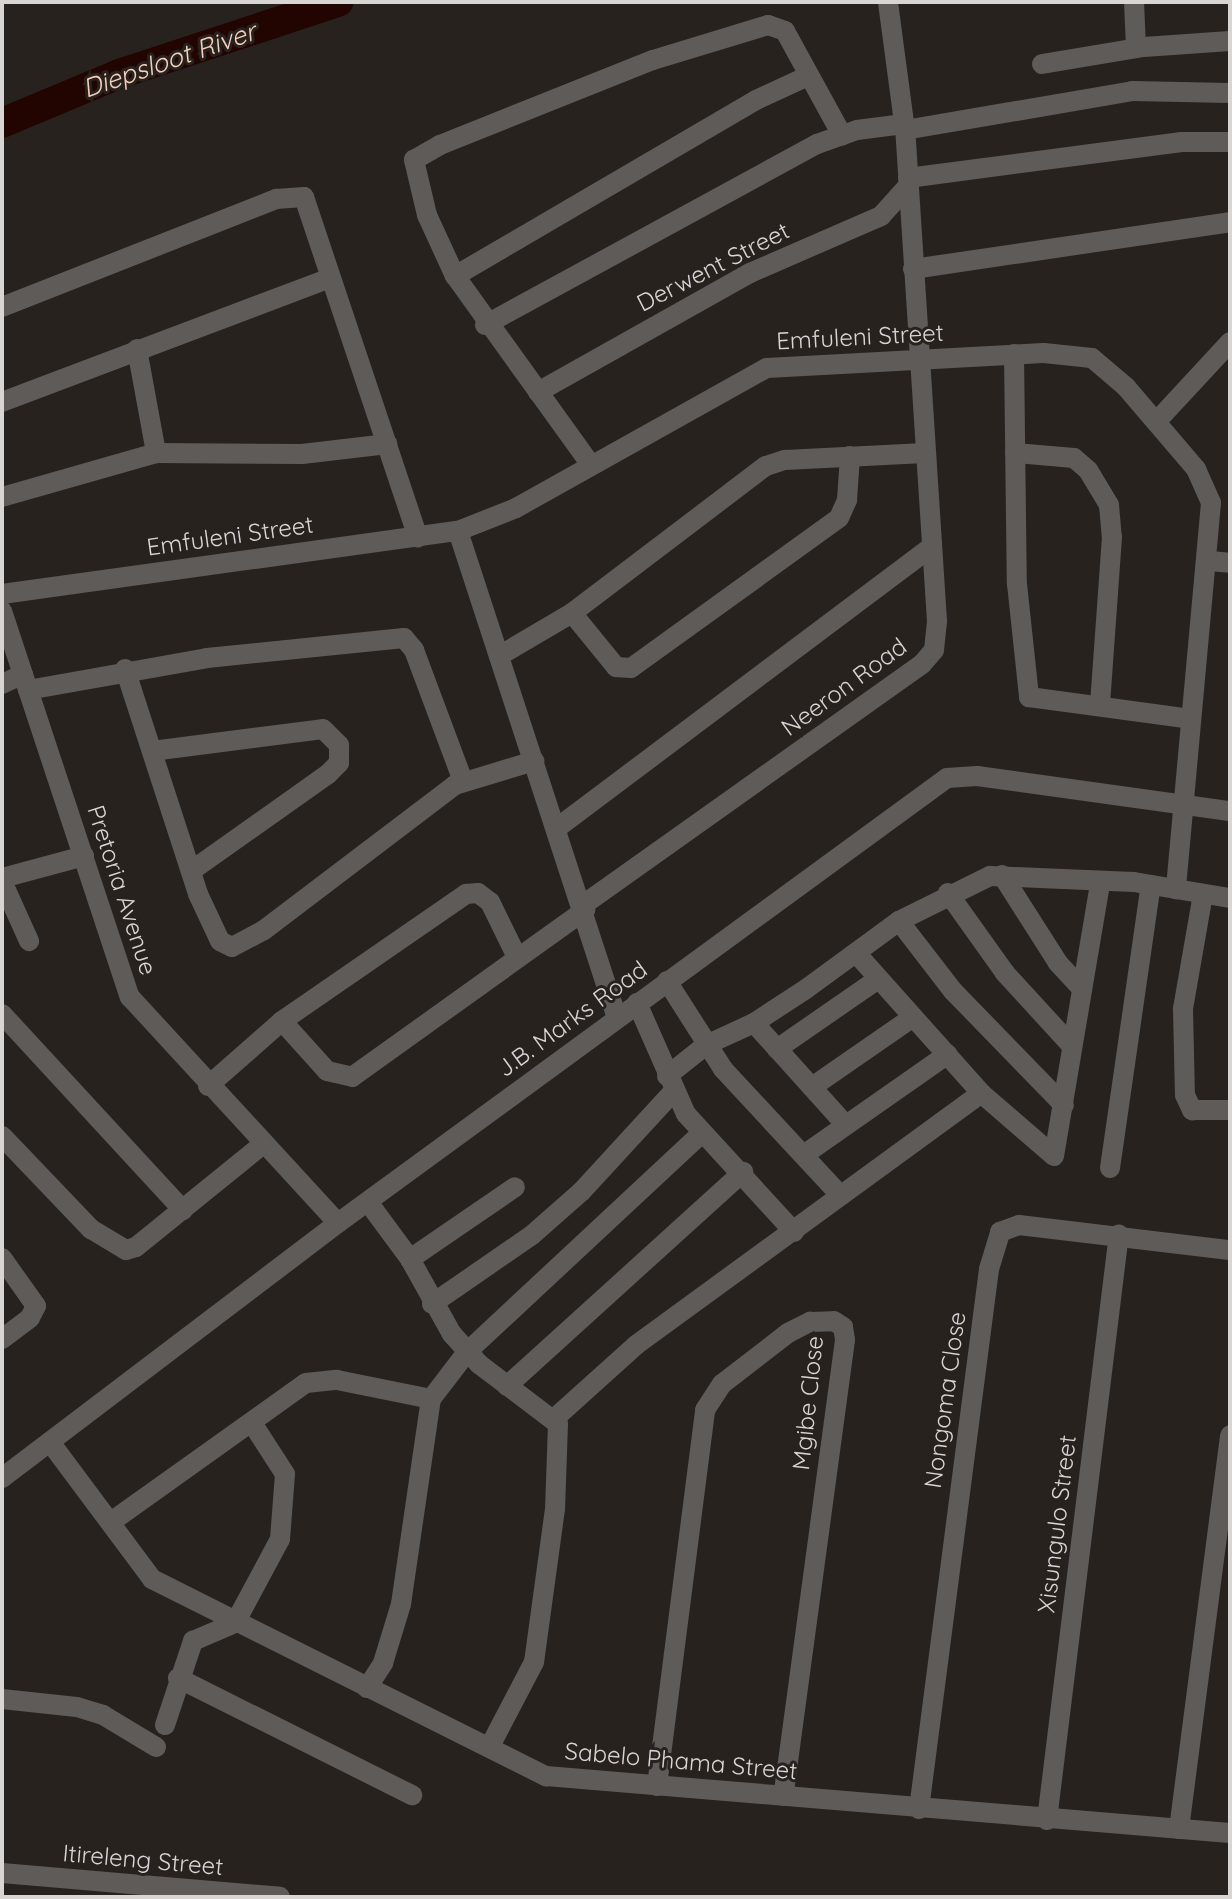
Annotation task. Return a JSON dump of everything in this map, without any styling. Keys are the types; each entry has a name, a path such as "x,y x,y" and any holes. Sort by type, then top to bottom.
{"street":[{"name":"Neeron Road","path":"282,1021 327,1071 343,1079 359,1073 516,955 931,655 937,621 905,127 888,2"},
{"path":"1134,2 1136,48"},
{"path":"591,465 485,325 455,276 427,215 415,171 420,155 653,60 768,25 785,31 842,135"},
{"path":"1042,64 1136,48 1230,41"},
{"path":"455,276 756,100 808,76"},
{"path":"485,325 842,135 1132,91 1230,93"},
{"path":"908,182 1182,142 1230,142"},
{"name":"Derwent Street","path":"538,392 750,273 881,216 908,182"},
{"path":"2,307 290,194 307,202 328,279 418,537"},
{"path":"913,269 1230,222"},
{"path":"2,402 328,279"},
{"path":"137,349 156,453"},
{"path":"1156,422 1228,349"},
{"path":"1014,354 1017,584 1027,693 1037,700 1100,705 1191,719"},
{"name":"Emfuleni Street","path":"2,594 458,531 501,516 767,368 1014,354 1092,358 1112,372 1196,469 1208,491 1213,516 1176,889"},
{"path":"2,497 156,453 351,452 387,444"},
{"path":"1015,453 1058,452 1074,458 1088,470 1109,505 1112,537 1100,705"},
{"path":"499,656 572,613 766,466 850,456 925,453"},
{"path":"572,613 616,667 631,668 839,518 847,500 850,456"},
{"path":"458,531 584,908 617,1018"},
{"path":"557,828 931,547"},
{"path":"1209,561 1230,563"},
{"name":"Pretoria Avenue","path":"2,611 130,997 262,1145 338,1223"},
{"path":"2,684 404,638 414,650 463,781"},
{"path":"125,669 191,871 220,941 243,945 463,781 534,761"},
{"path":"152,751 323,729 339,745 339,763 328,774 191,871"},
{"name":"J.B. Marks Road","path":"2,1478 338,1223 947,778 977,776 1230,811"},
{"path":"29,941 2,879 84,856"},
{"path":"1002,875 1058,963 1081,988"},
{"path":"432,1304 532,1235 581,1192 706,1045 754,1023 899,921 948,893 1002,875 1151,885 1230,898"},
{"path":"856,953 981,1093 1054,1156 1100,883"},
{"path":"1110,1168 1151,885"},
{"path":"208,1086 282,1021 466,894 478,893 490,902 516,955"},
{"path":"948,893 1005,973 1072,1046"},
{"path":"1203,894 1183,1009 1185,1095 1192,1110 1230,1110"},
{"path":"899,921 953,991 1064,1105"},
{"path":"777,1049 878,979"},
{"path":"667,981 706,1045 841,1196"},
{"path":"637,1003 670,1084 702,1133 743,1172 794,1232"},
{"path":"2,1014 183,1210"},
{"path":"812,1087 913,1017"},
{"path":"754,1023 845,1124"},
{"path":"805,1154 948,1054"},
{"path":"490,1746 534,1662 555,1509 555,1418 636,1345 981,1093"},
{"path":"367,1688 383,1663 401,1604 431,1399 467,1352 702,1133"},
{"path":"2,1136 81,1220 117,1248 136,1247 262,1145"},
{"path":"507,1386 743,1172"},
{"path":"410,1259 515,1187"},
{"path":"368,1202 410,1259 432,1304 467,1352 507,1386 555,1418"},
{"name":"Nongoma Close","path":"919,1809 994,1248 1000,1232 1011,1226 1119,1234 1230,1250"},
{"name":"Xisungulo Street","path":"1047,1820 1119,1234"},
{"path":"2,1258 36,1306 30,1318 2,1339"},
{"name":"Mgibe Close","path":"657,1786 705,1410 722,1384 788,1333 823,1320 840,1324 845,1340 783,1796"},
{"path":"111,1522 306,1383 320,1380 431,1399"},
{"path":"165,1725 178,1678 193,1641 235,1623 274,1556 285,1505 280,1461 252,1423"},
{"path":"1179,1829 1230,1435"},
{"name":"Sabelo Phama Street","path":"50,1442 152,1579 546,1776 1230,1833"},
{"path":"178,1678 412,1795"},
{"path":"2,1699 77,1707 103,1715 156,1747"},
{"name":"Itireleng Street","path":"2,1873 58,1889 280,1897"}],"waterway":[{"name":"Diepsloot River","path":"2,123 119,74 338,2"}]}
